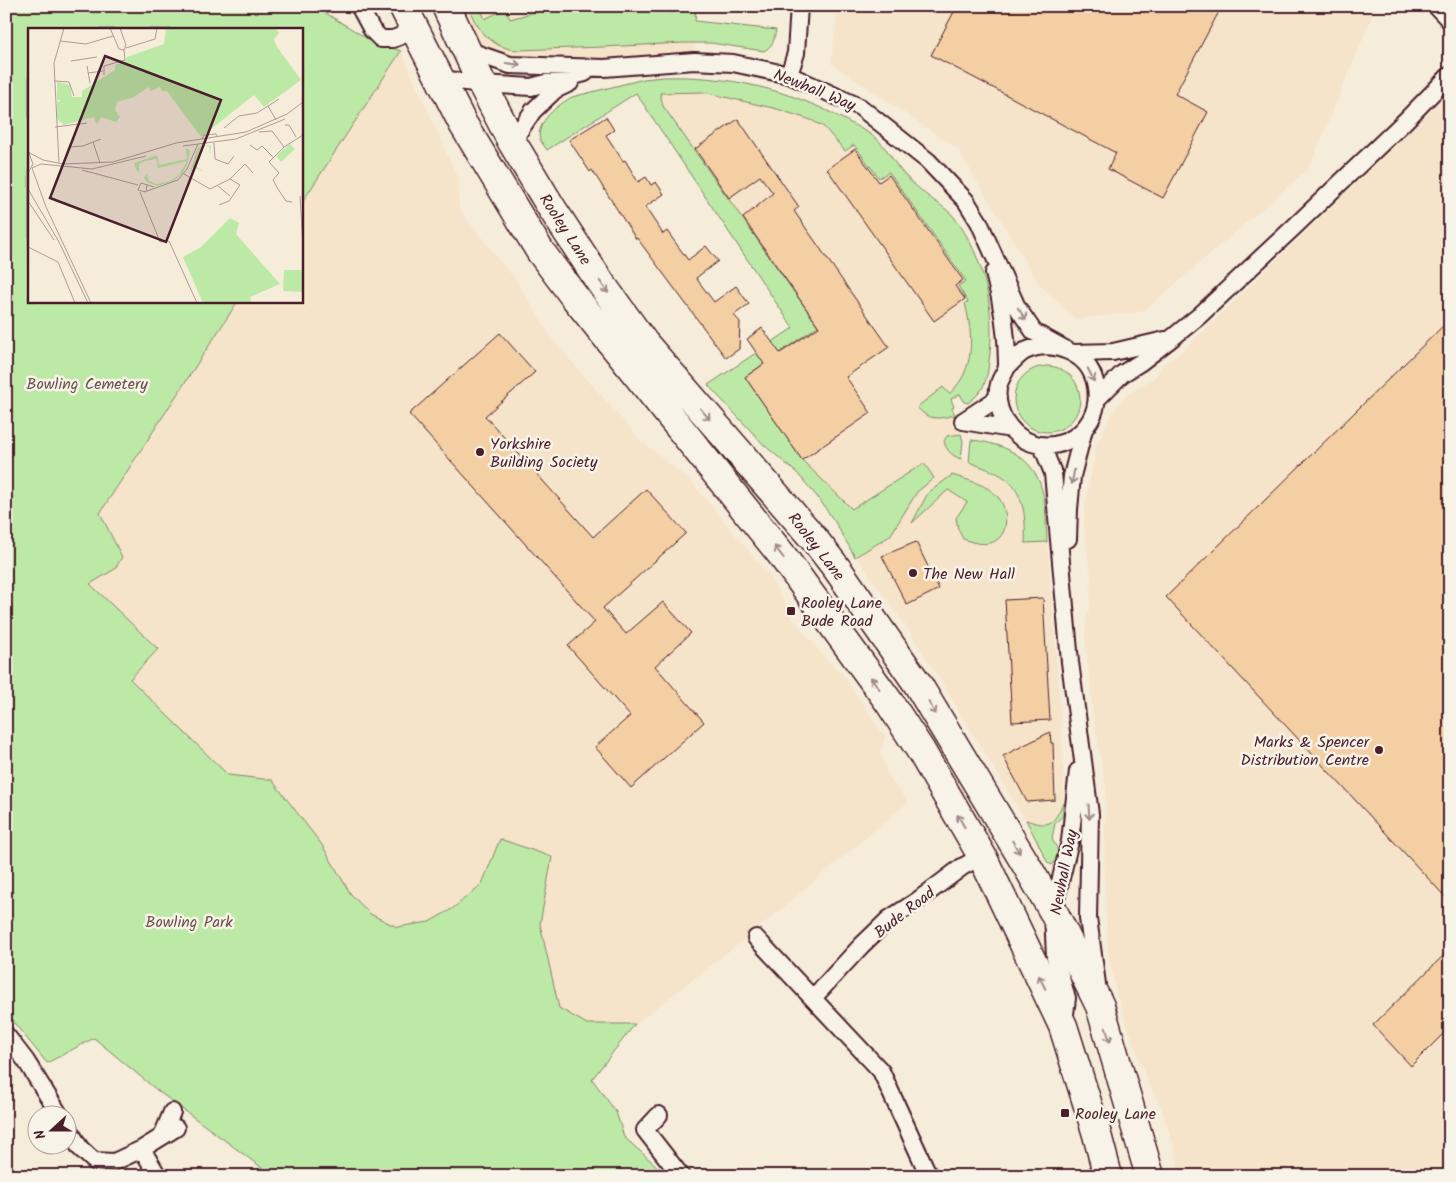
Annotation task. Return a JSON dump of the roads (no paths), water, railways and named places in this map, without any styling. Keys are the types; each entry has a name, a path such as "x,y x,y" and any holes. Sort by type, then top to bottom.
{"highway":[{"name":"Rooley Lane","path":"403,6 463,124 540,251 572,295 781,554 889,702 921,751 982,856 1063,1026 1096,1130 1108,1176"},
{"name":"Rooley Lane","path":"446,6 482,84 512,142 551,207 600,282 645,344 814,539 917,683 1053,911 1100,1006 1150,1176"}],"street":[{"path":"359,6 372,30 382,39 393,39 416,30"},
{"path":"789,75 796,53 798,6"},
{"path":"1436,6 1450,21"},
{"name":"Newhall Way","path":"467,50 510,65 604,68 694,61 733,63 789,75 860,106 928,161 966,201 979,222 1017,307 1034,332 1069,351 1086,364 1095,382 1097,399 1091,419 1075,437 1062,444 1042,446 1053,473 1070,662 1090,814 1088,918 1100,1006"},
{"name":"Newhall Way","path":"440,79 531,87 604,68"},
{"name":"Newhall Way","path":"512,142 533,111 555,90 604,68"},
{"path":"1097,399 1122,374 1172,338 1198,316 1405,121 1450,75"},
{"name":"Newhall Way","path":"979,222 995,276 1005,326 1008,366"},
{"path":"1069,351 1113,352 1172,338"},
{"name":"Newhall Way","path":"998,398 999,384 1008,366 1024,352 1041,346 1069,351"},
{"path":"1011,429 963,421 998,398 1002,415 1011,429 1025,440 1042,446"},
{"name":"Newhall Way","path":"1068,627 1069,509 1072,476 1084,429"},
{"name":"Newhall Way","path":"1063,1026 1067,998 1055,958 1053,911 1070,841 1080,746"},
{"name":"Bude Road","path":"814,998 861,946 889,919 962,867 982,856"},
{"path":"756,938 881,1070 929,1176"},
{"path":"6,1035 26,1061 53,1104"},
{"path":"659,1115 645,1130 681,1176"},
{"path":"78,1145 94,1161 114,1162 142,1149 170,1125"},
{"path":"142,1149 158,1176"}],"place":[{"name":"Yorkshire Building Society","path":"480,452"},
{"name":"The New Hall","path":"913,573"},
{"name":"Rooley Lane Bude Road","path":"791,611"},
{"name":"Marks & Spencer Distribution Centre","path":"1379,750"},
{"name":"Rooley Lane","path":"1065,1113"}],"park label":[{"name":"Bowling Cemetery","path":"87,383"},
{"name":"Bowling Park","path":"189,921"}]}
